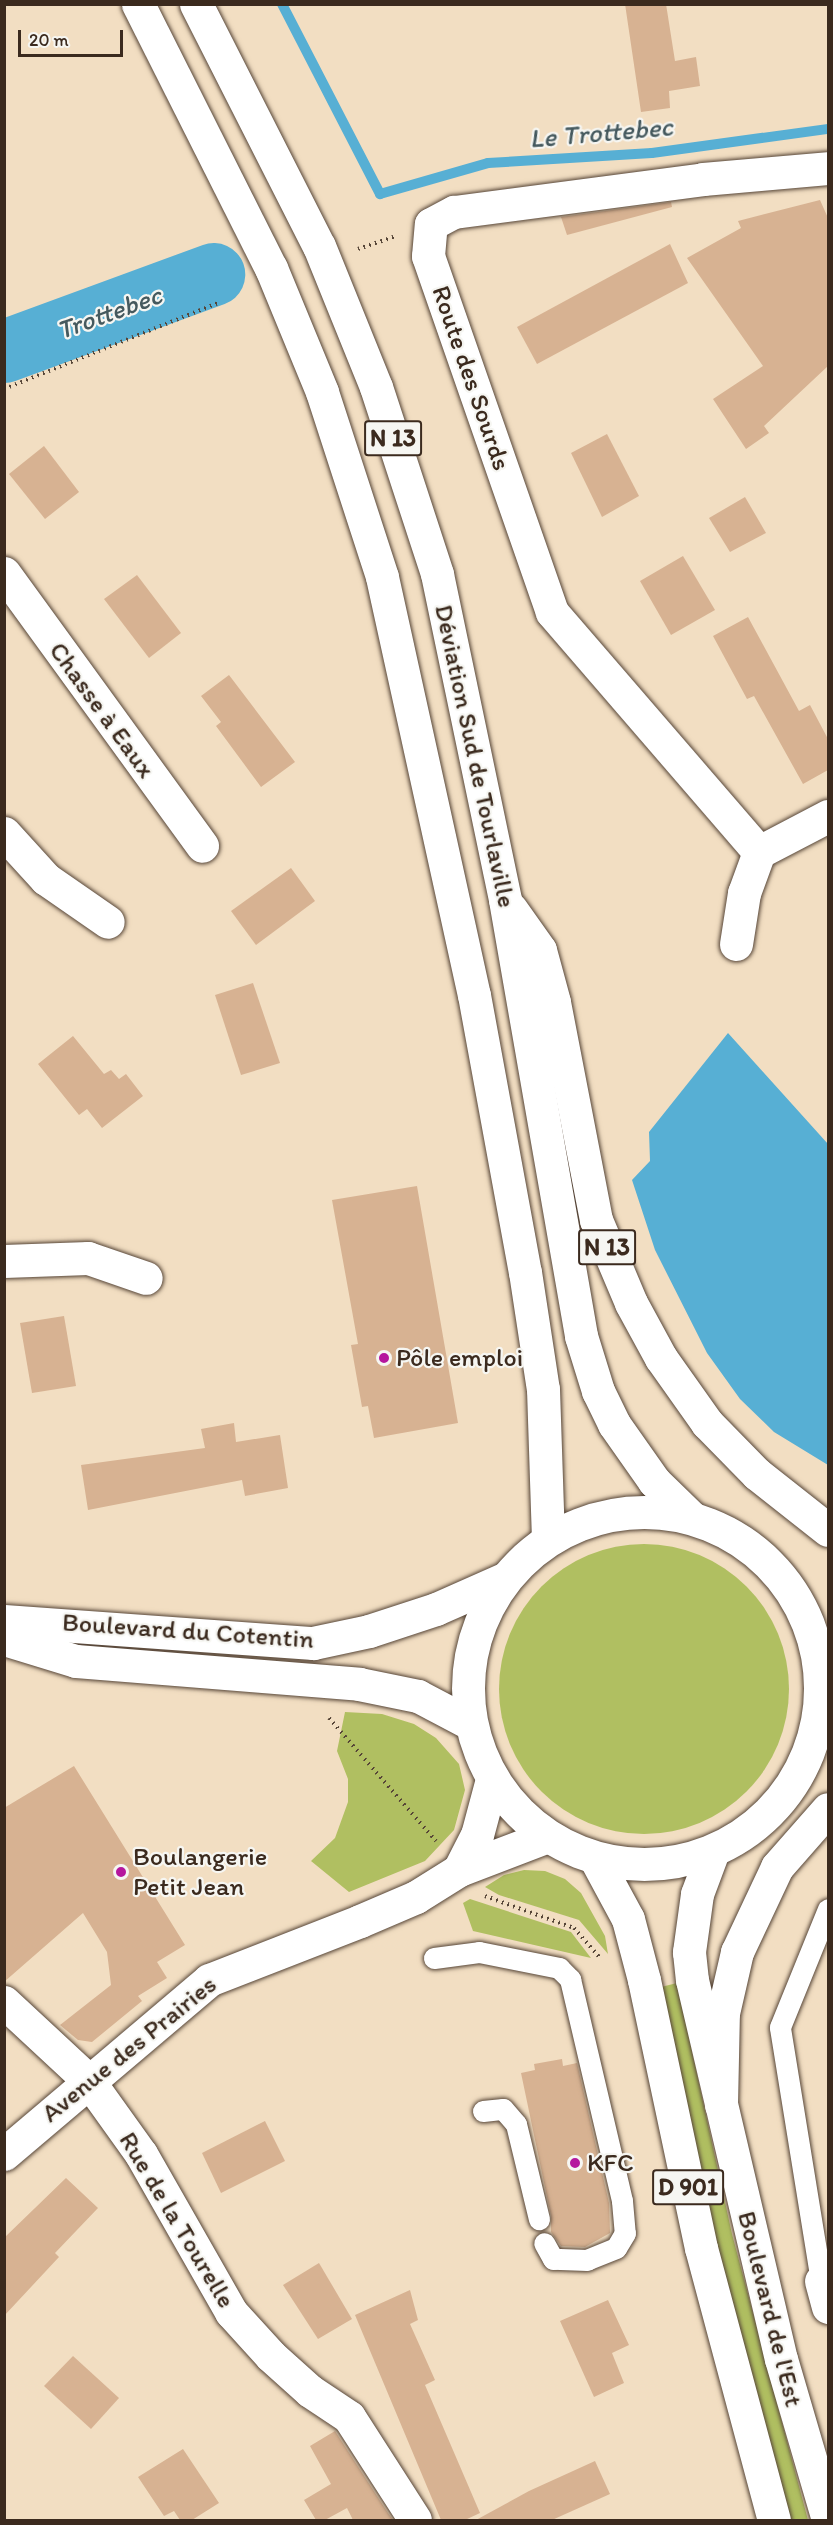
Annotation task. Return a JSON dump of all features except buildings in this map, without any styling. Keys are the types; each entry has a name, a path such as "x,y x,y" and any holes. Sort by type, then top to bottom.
{"main road":[{"name":"Déviation Sud de Tourlaville","path":"138,4 271,268 322,392 382,577 472,983 525,1272 543,1389 548,1539"},
{"name":"Déviation Sud de Tourlaville","path":"196,4 319,246 376,387 437,574 505,900 581,1336 598,1391 614,1424 654,1481 691,1517"},
{"name":"Route des Sourds","path":"759,852 552,612 428,256 431,224 454,212 703,179 828,168"},
{"name":"Chasse à Eaux","path":"4,573 202,846"},
{"path":"736,945 744,893 759,852 828,816"},
{"path":"4,833 46,879 108,922"},
{"name":"N 13","path":"505,900 540,950 554,1002 596,1220 631,1302 661,1358 708,1423 757,1474 828,1530"},
{"path":"4,1261 88,1258 146,1278"},
{"path":"790,1788 812,1745 821,1698 816,1650 800,1605 772,1566 735,1536 691,1517 642,1511 593,1518 548,1539 504,1579 479,1623 468,1673 471,1724 492,1779 517,1810 548,1836 595,1858 634,1865 674,1862 713,1851 756,1825 790,1788 828,1761"},
{"name":"Boulevard du Cotentin","path":"4,1621 313,1643 369,1631 436,1609 504,1579"},
{"path":"800,1605 828,1620"},
{"name":"Boulevard du Cotentin","path":"4,1639 76,1661 359,1684 418,1696 471,1724"},
{"path":"451,1859 477,1835 492,1779"},
{"path":"721,2105 723,2013 737,1952 777,1867 828,1809"},
{"name":"Avenue des Prairies","path":"4,2154 88,2080 209,1980 416,1897 451,1859 548,1836"},
{"name":"Boulevard de l'Est","path":"713,1851 697,1894 689,1953 721,2105 779,2348 828,2520"},
{"name":"Boulevard de l'Est","path":"595,1858 628,1919 645,1980 701,2248 774,2520"},
{"name":"Rue de la Tourelle","path":"4,2002 88,2080 141,2154 231,2312 271,2356 310,2391 349,2417 415,2520"}],"lane":[{"path":"825,2294 780,2027 828,1909"},
{"path":"434,1958 478,1952 559,1968 570,1979 622,2201 625,2233 616,2248 587,2260 553,2259 544,2243"},
{"path":"483,2111 503,2109 516,2124 539,2218"}],"path":[{"path":"4,389 218,303"},
{"path":"324,1715 451,1859"}],"green space":[{"path":"644,1544 672,1547 699,1555 725,1568 747,1586 765,1608 778,1634 786,1661 789,1689 786,1717 778,1744 765,1770 747,1792 725,1810 699,1823 672,1831 644,1834 616,1831 589,1823 563,1810 541,1792 523,1770 510,1744 502,1717 499,1689 502,1661 510,1634 523,1608 541,1586 563,1568 589,1555 616,1547"},
{"path":"345,1712 382,1714 414,1724 436,1738 459,1764 465,1790 454,1830 425,1861 349,1892 311,1861 335,1838 348,1802 348,1779 337,1751"},
{"path":"524,1870 545,1871 565,1879 581,1893 605,1936 608,1954 579,1920 499,1895 485,1887 504,1875"},
{"path":"470,1899 571,1932 591,1958 473,1931 463,1903"},
{"path":"677,1983 732,2234 808,2520 791,2520 717,2250 661,1987"}],"water":[{"path":"728,1033 828,1144 828,1465 774,1432 740,1399 707,1353 655,1250 632,1180 650,1161 649,1132"}],"waterway":[{"name":"Le Trottebec","path":"282,4 380,194 488,163 652,153 828,129"},
{"name":"Trottebec","path":"4,351 213,274"}],"place":[{"name":"Pôle emploi","path":"384,1358"},
{"name":"Boulangerie Petit Jean","path":"121,1872"},
{"name":"KFC","path":"575,2163"}]}
